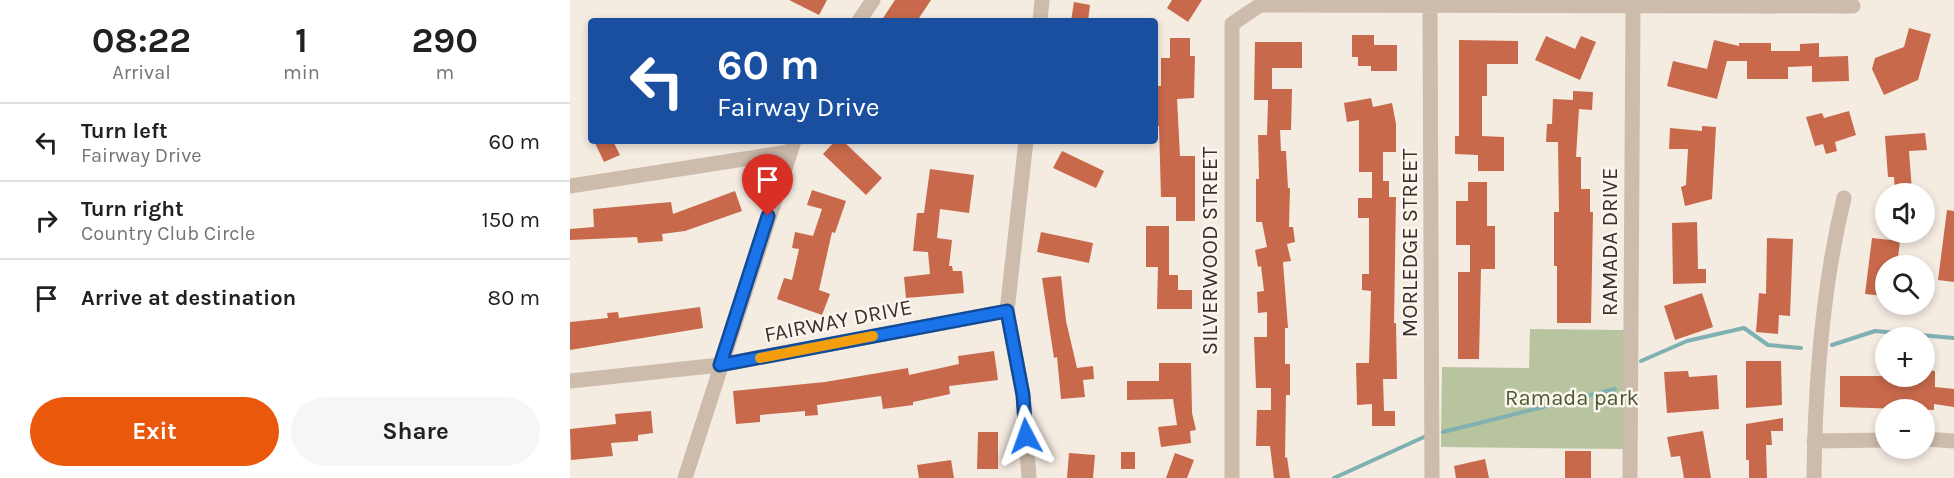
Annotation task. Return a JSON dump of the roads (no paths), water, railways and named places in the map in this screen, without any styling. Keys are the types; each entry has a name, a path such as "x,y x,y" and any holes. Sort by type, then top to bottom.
{"street":[{"path":"861,18 873,0"},
{"path":"1040,18 1042,0"},
{"name":"SILVERWOOD STREET","path":"1232,478 1232,24 1260,5 1430,7"},
{"path":"1430,7 1853,6"},
{"name":"MORLEDGE STREET","path":"1430,7 1432,478"},
{"name":"RAMADA DRIVE","path":"1630,478 1633,7"},
{"path":"1026,144 1007,311 1023,395 1029,478"},
{"path":"570,186 792,146 685,478"},
{"path":"1814,478 1814,441 1823,320 1836,229 1844,198"},
{"name":"FAIRWAY DRIVE","path":"570,381 720,365 1007,311"},
{"path":"1814,441 1875,440"},
{"path":"1935,440 1954,441"}],"waterway":[{"path":"1641,361 1687,341 1744,328 1768,345 1801,348"},
{"path":"1832,345 1875,331 1954,338"},
{"path":"1443,432 1615,389"},
{"path":"1334,478 1424,437"}],"park label":[{"name":"Ramada park","path":"1572,397"}]}
